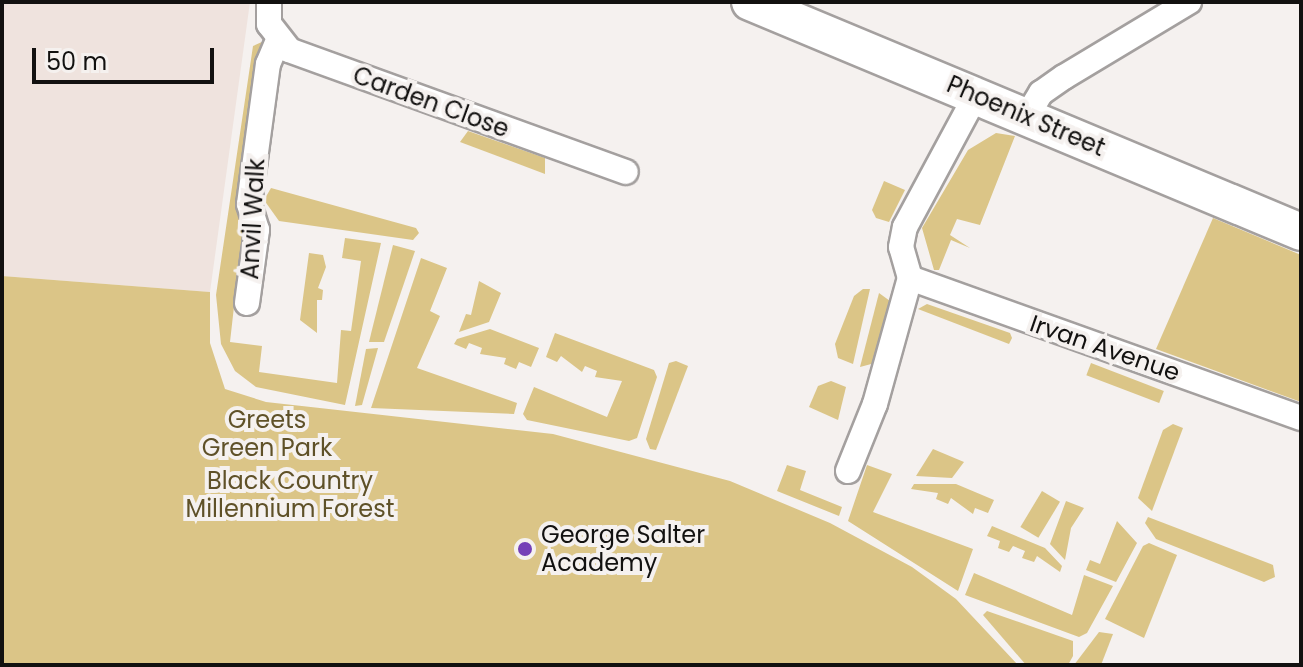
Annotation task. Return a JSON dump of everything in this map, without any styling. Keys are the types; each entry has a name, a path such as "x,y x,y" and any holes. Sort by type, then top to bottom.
{"main road":[{"name":"Phoenix Street","path":"750,2 1301,232"}],"street":[{"path":"269,2 269,24 278,41"},
{"path":"1027,116 1041,93 1189,2"},
{"name":"Carden Close","path":"278,41 297,53 626,172"},
{"name":"Anvil Walk","path":"247,303 257,230 249,204 268,64 278,41"},
{"path":"848,471 875,404 910,278 901,247 905,227 976,95"},
{"name":"Irvan Avenue","path":"910,278 1301,418"}],"shaded area":[{"path":"2,2 250,2 210,292 2,276"}],"green space":[{"path":"264,41 230,342 262,346 259,372 337,383 341,330 351,331 361,261 342,258 345,238 381,243 345,405 256,387 235,371 221,344 216,295 253,46"},
{"path":"468,131 545,158 545,174 460,142"},
{"path":"996,133 1015,136 980,225 957,219 950,235 970,248 951,240 939,270 934,270 922,228 968,150"},
{"path":"884,181 905,190 889,222 876,218 872,210"},
{"path":"271,188 416,228 419,233 413,240 279,221 264,200"},
{"path":"1213,218 1301,255 1301,402 1156,349"},
{"path":"393,245 415,251 384,342 369,342"},
{"path":"309,253 323,255 326,267 318,288 323,290 322,300 317,300 317,333 300,320"},
{"path":"421,258 447,268 430,311 440,316 417,368 517,403 514,414 371,408"},
{"path":"2,276 210,292 210,343 225,389 266,402 553,434 730,481 830,523 912,567 956,599 1018,665 2,665"},
{"path":"479,281 501,293 489,322 459,332 466,314 471,315"},
{"path":"863,289 870,289 853,364 838,358 835,344 854,296"},
{"path":"879,293 890,301 875,363 860,367"},
{"path":"927,304 1010,333 1012,338 1009,344 918,309"},
{"path":"490,329 539,348 531,367 519,362 516,369 504,364 506,358 480,354 482,348 469,343 466,349 454,344 457,339"},
{"path":"555,333 654,370 657,377 637,438 629,441 527,420 523,414 534,387 607,417 622,381 595,377 597,371 585,366 582,372 561,356 557,362 546,357"},
{"path":"378,348 362,405 355,406 366,349"},
{"path":"676,361 688,366 656,450 650,449 646,439 669,363"},
{"path":"1091,363 1164,391 1159,403 1086,375"},
{"path":"831,381 846,387 838,420 809,407 818,386"},
{"path":"1173,424 1183,428 1152,511 1138,498 1163,430"},
{"path":"933,449 964,462 952,478 916,476"},
{"path":"787,465 806,471 800,490 842,507 839,516 777,491"},
{"path":"867,465 892,474 873,512 973,549 958,591 848,521"},
{"path":"914,484 956,484 994,500 988,513 975,508 973,514 951,498 948,504 936,499 938,493 911,489"},
{"path":"1042,491 1060,502 1038,538 1020,527"},
{"path":"1066,501 1084,508 1071,528 1065,560 1050,544"},
{"path":"1148,517 1273,565 1275,577 1264,582 1156,539 1145,523"},
{"path":"1117,521 1137,543 1116,582 1086,570 1090,560 1100,564"},
{"path":"992,526 1045,548 1062,566 1060,572 1037,556 1034,562 1022,558 1025,551 1013,546 1009,552 998,548 1000,541 987,536"},
{"path":"1149,543 1177,555 1144,638 1105,619 1143,546"},
{"path":"974,573 1072,615 1084,575 1113,586 1087,633 1079,637 965,595"},
{"path":"987,611 1073,641 1073,656 1068,665 1026,665 983,615"},
{"path":"1099,632 1113,634 1101,665 1074,665"}],"place":[{"name":"George Salter Academy","path":"525,549"}],"park label":[{"name":"Greets Green Park","path":"267,434"},
{"name":"Black Country Millennium Forest","path":"290,495"}]}
